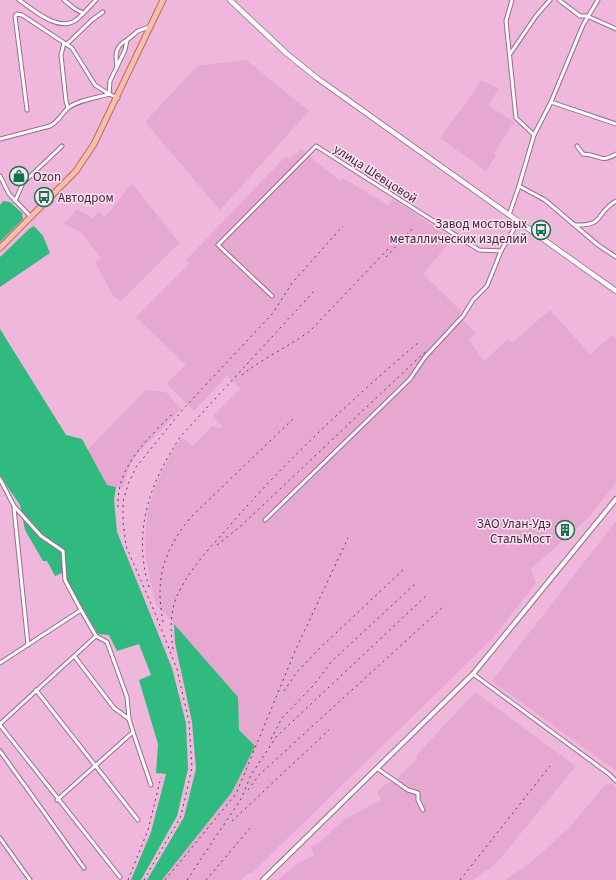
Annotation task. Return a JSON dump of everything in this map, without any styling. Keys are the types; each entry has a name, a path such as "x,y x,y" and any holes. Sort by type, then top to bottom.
{"main road":[{"path":"0,248 76,171 94,144 118,98 163,0"},
{"path":"230,0 286,53 317,78 616,291"}],"street":[{"path":"19,0 52,21 61,24 72,22 96,0"},
{"path":"64,0 75,9 83,13"},
{"path":"512,0 506,21 516,118 534,135"},
{"path":"510,54 536,16 550,0"},
{"path":"559,0 580,16 587,16 616,29"},
{"path":"508,215 519,186 534,135 551,102 587,16 598,0"},
{"path":"68,108 61,55 66,44 103,12"},
{"path":"27,110 15,15 22,16 72,48 95,85 118,98"},
{"path":"117,67 115,55 121,44 138,30 151,27"},
{"path":"109,94 110,81 125,50 127,40"},
{"path":"0,139 50,126 57,122 68,108 109,94"},
{"path":"551,102 616,124"},
{"path":"16,201 23,183 62,146"},
{"name":"улица Шевцовой","path":"272,296 218,245 316,146 479,250 501,251"},
{"path":"577,146 583,154 590,154 600,159 616,154"},
{"path":"0,176 9,194 31,218"},
{"path":"519,186 545,200 598,245 616,257"},
{"path":"574,225 588,225 595,223 607,207 616,201"},
{"path":"265,520 410,379 425,356 463,316 473,300 487,286 501,251 518,222"},
{"path":"0,479 14,506 41,536 63,551 64,580 96,636 107,642 127,697 129,719 151,785"},
{"path":"263,880 378,769 473,674 616,500"},
{"path":"14,506 17,521 28,646"},
{"path":"0,662 28,646 81,610"},
{"path":"96,636 0,725 57,800 120,877"},
{"path":"75,657 114,708 129,719"},
{"path":"473,674 610,774 616,781"},
{"path":"36,690 138,820"},
{"path":"57,800 133,732"},
{"path":"0,751 84,868"},
{"path":"378,769 408,790 418,793 418,800 423,810"},
{"path":"0,838 30,880"}],"shaded area":[{"path":"246,60 309,111 220,210 145,122 197,66"},
{"path":"482,80 499,89 488,105 514,122 494,153 496,155 486,171 440,138"},
{"path":"301,149 340,181 343,178 388,205 393,199 452,239 423,274 461,311 459,316 476,333 469,340 484,361 508,339 512,343 550,310 590,354 613,335 616,339 616,483 588,518 531,569 536,583 491,640 252,873 247,873 242,880 162,880 232,792 239,730 238,697 156,604 146,561 145,538 147,513 157,481 169,457 182,437 193,446 212,426 221,428 222,426 213,416 240,389 227,376 194,411 169,386 168,382 186,365 136,317 189,264 186,260 286,156 290,159"},
{"path":"132,183 179,243 121,301 114,297 95,262 101,258 80,231 64,224 77,209 93,218 99,211 105,217"},
{"path":"146,390 166,392 181,409 138,453 130,466 123,488 107,485 87,450"},
{"path":"616,521 616,771 492,681"},
{"path":"475,692 576,766 495,865 472,880 278,880 297,864 314,855 311,847 320,842 343,820 381,800 377,792 384,785 394,781 418,758 416,756"},
{"path":"612,784 616,788 616,880 505,880 529,864 568,829 605,785"}],"green space":[{"path":"3,201 10,202 22,213 23,219 0,242 0,205"},
{"path":"34,226 43,236 50,253 0,287 0,257 30,228"},
{"path":"0,329 66,435 82,439 107,485 116,487 114,499 117,532 172,668 186,723 188,769 177,816 141,880 131,880 151,832 166,774 156,773 158,744 139,680 151,675 139,644 117,651 109,635 98,634 62,573 55,576 47,561 43,561 25,530 20,505 0,476"},
{"path":"174,624 238,697 239,730 255,746 232,792 162,880 147,880 184,817 196,769 192,722 175,643"}],"railway":[{"path":"144,880 181,816 192,768 189,722 177,669 126,546 123,522 123,502 128,484 136,467 184,408 273,313 292,283 343,226"},
{"path":"386,257 414,227"},
{"path":"242,375 258,363 310,331 388,249"},
{"path":"149,587 144,566 142,546 143,527 153,489 170,453 181,436 315,290"},
{"path":"173,649 171,622 175,602 187,578 199,561 271,480 319,432 368,386 419,342"},
{"path":"217,545 242,525 427,350"},
{"path":"118,507 122,479 128,466 144,443 174,412"},
{"path":"163,622 160,592 161,579 163,567 173,543 190,518 293,419"},
{"path":"165,880 236,794 296,649 348,538"},
{"path":"284,691 297,672 320,648 404,569"},
{"path":"271,739 282,718 313,686 332,661 417,582"},
{"path":"187,880 241,799 251,775 276,737 428,594"},
{"path":"248,790 259,775 444,606"},
{"path":"232,821 329,730"},
{"path":"460,880 550,766"},
{"path":"128,880 148,830 161,777"},
{"path":"206,880 252,826"}],"place":[{"name":"Ozon","path":"19,176"},
{"name":"Автодром","path":"44,197"},
{"name":"Завод мостовых металлических изделий","path":"541,230"},
{"name":"ЗАО Улан-Удэ СтальМост","path":"565,530"}]}
